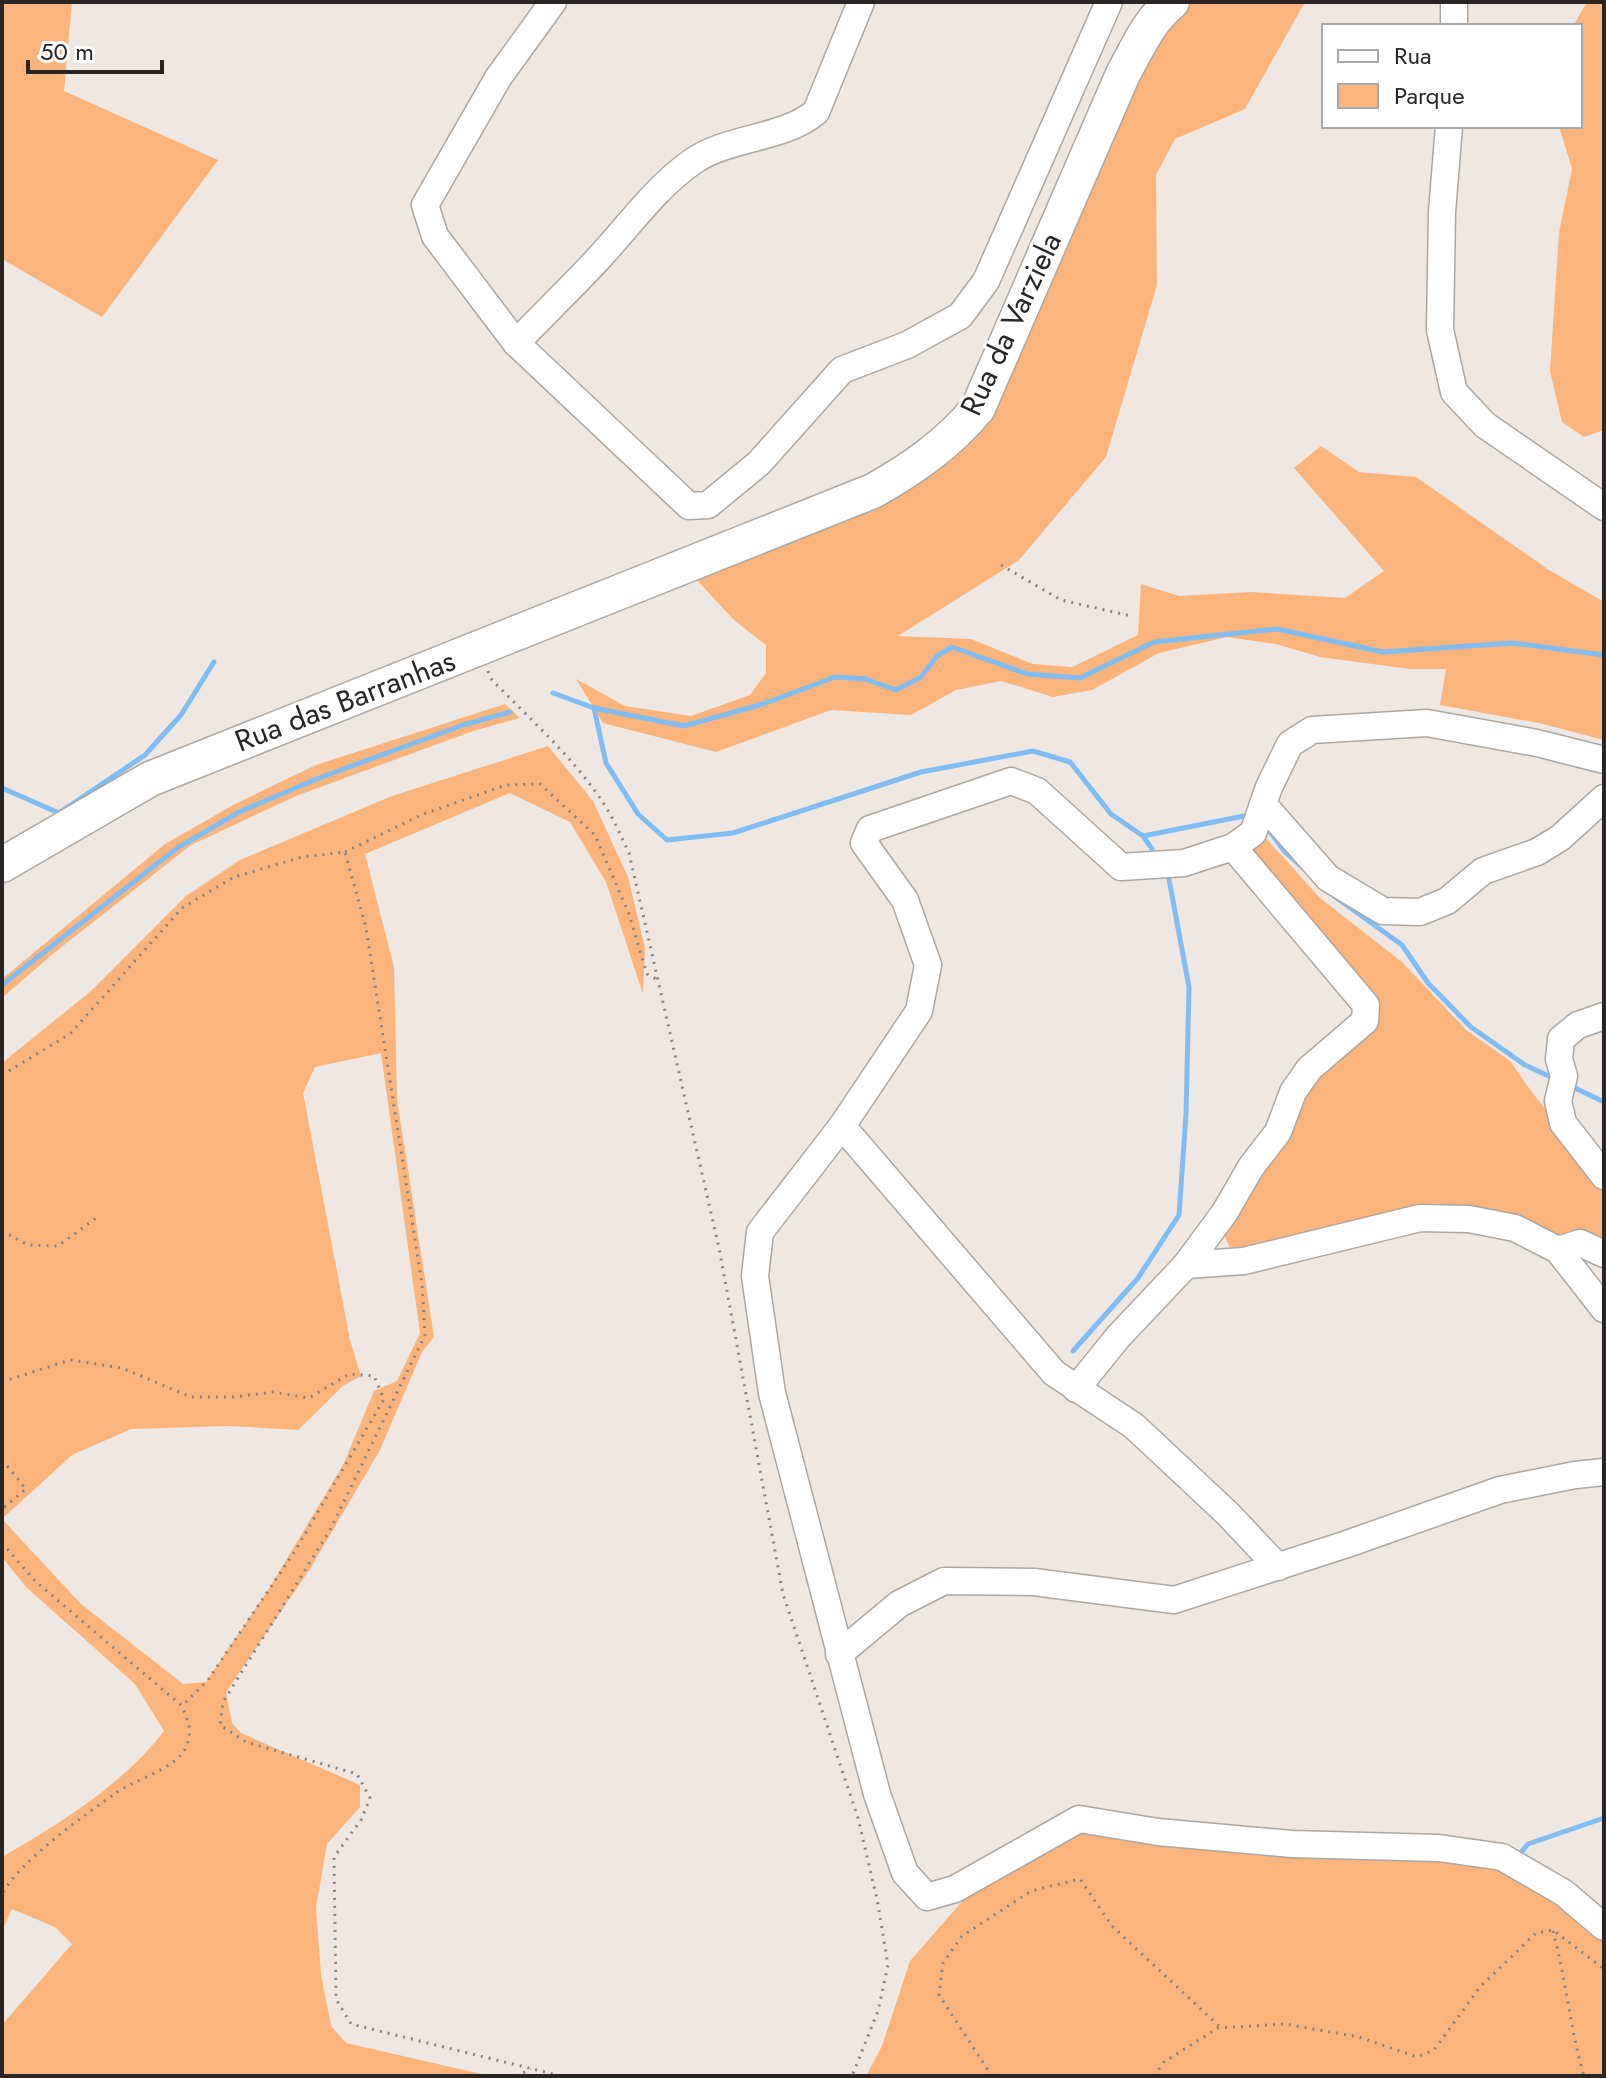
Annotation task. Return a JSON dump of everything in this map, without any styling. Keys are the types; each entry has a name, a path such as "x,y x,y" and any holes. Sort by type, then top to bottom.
{"main road":[{"name":"Rua da Varziela","path":"700,561 873,491 909,470 958,431 978,408 1123,74 1147,31 1172,2"},
{"name":"Rua das Barranhas","path":"2,865 150,779 700,561"}],"lane":[{"path":"553,2 498,78 425,205 435,236 516,343 689,506 708,505 759,463 842,370 907,345 960,316 986,281 1109,2"},
{"path":"516,343 597,260 653,196 692,161 716,150 802,123 816,112 861,2"},
{"path":"1454,2 1454,24"},
{"path":"1449,128 1442,212 1440,330 1454,392 1485,425 1604,507"},
{"path":"1604,760 1537,743 1427,723 1312,730 1290,744 1253,833 1233,847 1184,863 1121,867 1037,791 1011,781 870,829 864,843 905,900 928,965 919,1011 842,1126 760,1232 755,1276 772,1393 877,1794 905,1873 927,1897 955,1889 1079,1819 1158,1832 1292,1844 1439,1848 1502,1857 1564,1893 1604,1927"},
{"path":"1263,804 1328,878 1383,911 1420,912 1447,901 1483,871 1537,852 1560,838 1604,798"},
{"path":"1076,1389 1118,1337 1186,1265 1225,1212 1251,1167 1278,1132 1293,1092 1309,1069 1365,1021 1366,1005 1233,847"},
{"path":"1604,1016 1578,1025 1561,1039 1559,1059 1564,1076 1558,1101 1563,1123 1604,1176"},
{"path":"842,1126 1054,1373 1134,1426 1228,1514 1278,1567"},
{"path":"1186,1265 1244,1261 1420,1218 1469,1219 1515,1228 1558,1250 1604,1309"},
{"path":"1558,1250 1580,1243 1604,1254"},
{"path":"839,1654 899,1604 944,1581 1034,1582 1174,1600 1500,1490 1604,1472"}],"path":[{"path":"1001,565 1061,600 1131,616"},
{"path":"477,649 492,680 542,728 605,805 629,853 719,1248 783,1594 858,1818 877,1899 888,1965 878,2011 852,2076"},
{"path":"2,1075 70,1034 182,908 234,877 302,857 345,852 421,815 506,785 540,784 595,835 629,914 647,974 659,981"},
{"path":"345,852 366,928 422,1284 425,1335 330,1530 223,1702 220,1725 246,1742 357,1774 370,1798 361,1820 334,1857 336,1999 351,2024 561,2076"},
{"path":"2,1231 28,1245 58,1246 96,1218"},
{"path":"2,1382 70,1360 122,1368 191,1397 234,1397 273,1392 309,1398 349,1374 374,1376 384,1399 376,1413 295,1551 208,1680 182,1706"},
{"path":"2,1460 26,1489 2,1509"},
{"path":"2,1543 35,1581 182,1706 191,1728 186,1749 168,1767 143,1776 105,1801 10,1878 2,1894"},
{"path":"992,2076 939,1995 943,1963 962,1936 1031,1891 1080,1879 1112,1926 1221,2028"},
{"path":"1553,1930 1584,2076"},
{"path":"1154,2076 1164,2062 1221,2028 1285,2024 1359,2037 1417,2057 1434,2050 1480,1987 1536,1933 1553,1930 1604,1969"},
{"path":"516,2076 531,2069"}],"green space":[{"path":"2,2 72,2 64,91 218,160 102,317 2,259"},
{"path":"1194,2 1305,2 1245,109 1175,139 1156,175 1157,285 1106,457 1019,560 898,636 971,639 1033,664 1072,667 1138,635 1141,584 1179,596 1251,592 1345,598 1384,571 1294,468 1321,446 1359,472 1416,477 1549,570 1604,602 1604,740 1539,723 1440,705 1446,669 1410,669 1320,657 1276,644 1227,637 1159,653 1092,690 1053,697 1001,681 956,690 911,715 831,710 716,752 603,723 576,679 625,706 691,716 750,695 766,673 766,645 735,621 694,577 939,461 1128,84 1175,15"},
{"path":"1587,2 1604,2 1604,430 1584,437 1562,422 1550,371 1559,233 1572,169 1560,128 1582,128 1582,24 1574,24"},
{"path":"505,704 520,718 473,731 296,796 191,845 2,998 2,979 165,844 235,804 316,765"},
{"path":"548,746 593,801 628,877 645,948 643,994 606,882 570,822 510,793 365,854 394,967 397,1099 434,1337 422,1352 380,1450 310,1569 226,1692 232,1723 241,1733 360,1785 360,1807 327,1844 316,1908 321,1974 331,2026 346,2043 490,2076 2,2076 2,2025 72,1944 55,1927 12,1909 2,1931 2,1857 89,1802 130,1768 164,1731 135,1684 26,1587 2,1557 2,1063 91,991 186,896 240,860 392,796","holes":["381,1053 420,1333 397,1381 374,1391 343,1465 270,1587 206,1682 183,1684 81,1604 2,1519 72,1455 131,1429 228,1426 298,1430 343,1386 361,1376 350,1340 303,1093 315,1067"]},
{"path":"1263,835 1320,898 1402,962 1466,1030 1510,1061 1604,1183 1604,1246 1560,1247 1453,1216 1243,1256 1229,1246 1224,1235 1290,1109 1367,1026 1244,851"},
{"path":"1076,1830 1489,1864 1558,1901 1604,1942 1604,2076 866,2076 882,2046 910,1961 966,1897"}],"waterway":[{"path":"553,693 594,708 684,726 763,704 835,677 865,679 896,690 921,677 937,656 952,647 1027,674 1080,678 1154,642 1277,629 1383,652 1512,643 1604,655"},
{"path":"2,788 59,813 145,755 181,715 214,662"},
{"path":"594,708 606,763 638,814 667,840 733,833 921,772 1033,751 1070,762 1111,814 1143,836 1244,816"},
{"path":"2,985 177,848 239,812 319,778 463,725 510,712"},
{"path":"1268,829 1285,852 1303,868"},
{"path":"1143,836 1152,849"},
{"path":"1073,1351 1138,1278 1179,1215 1186,1115 1189,987 1168,874"},
{"path":"1334,896 1402,945 1428,983 1471,1027 1525,1065 1555,1079"},
{"path":"1573,1087 1604,1102"},
{"path":"1519,1855 1528,1844 1604,1818"}]}
